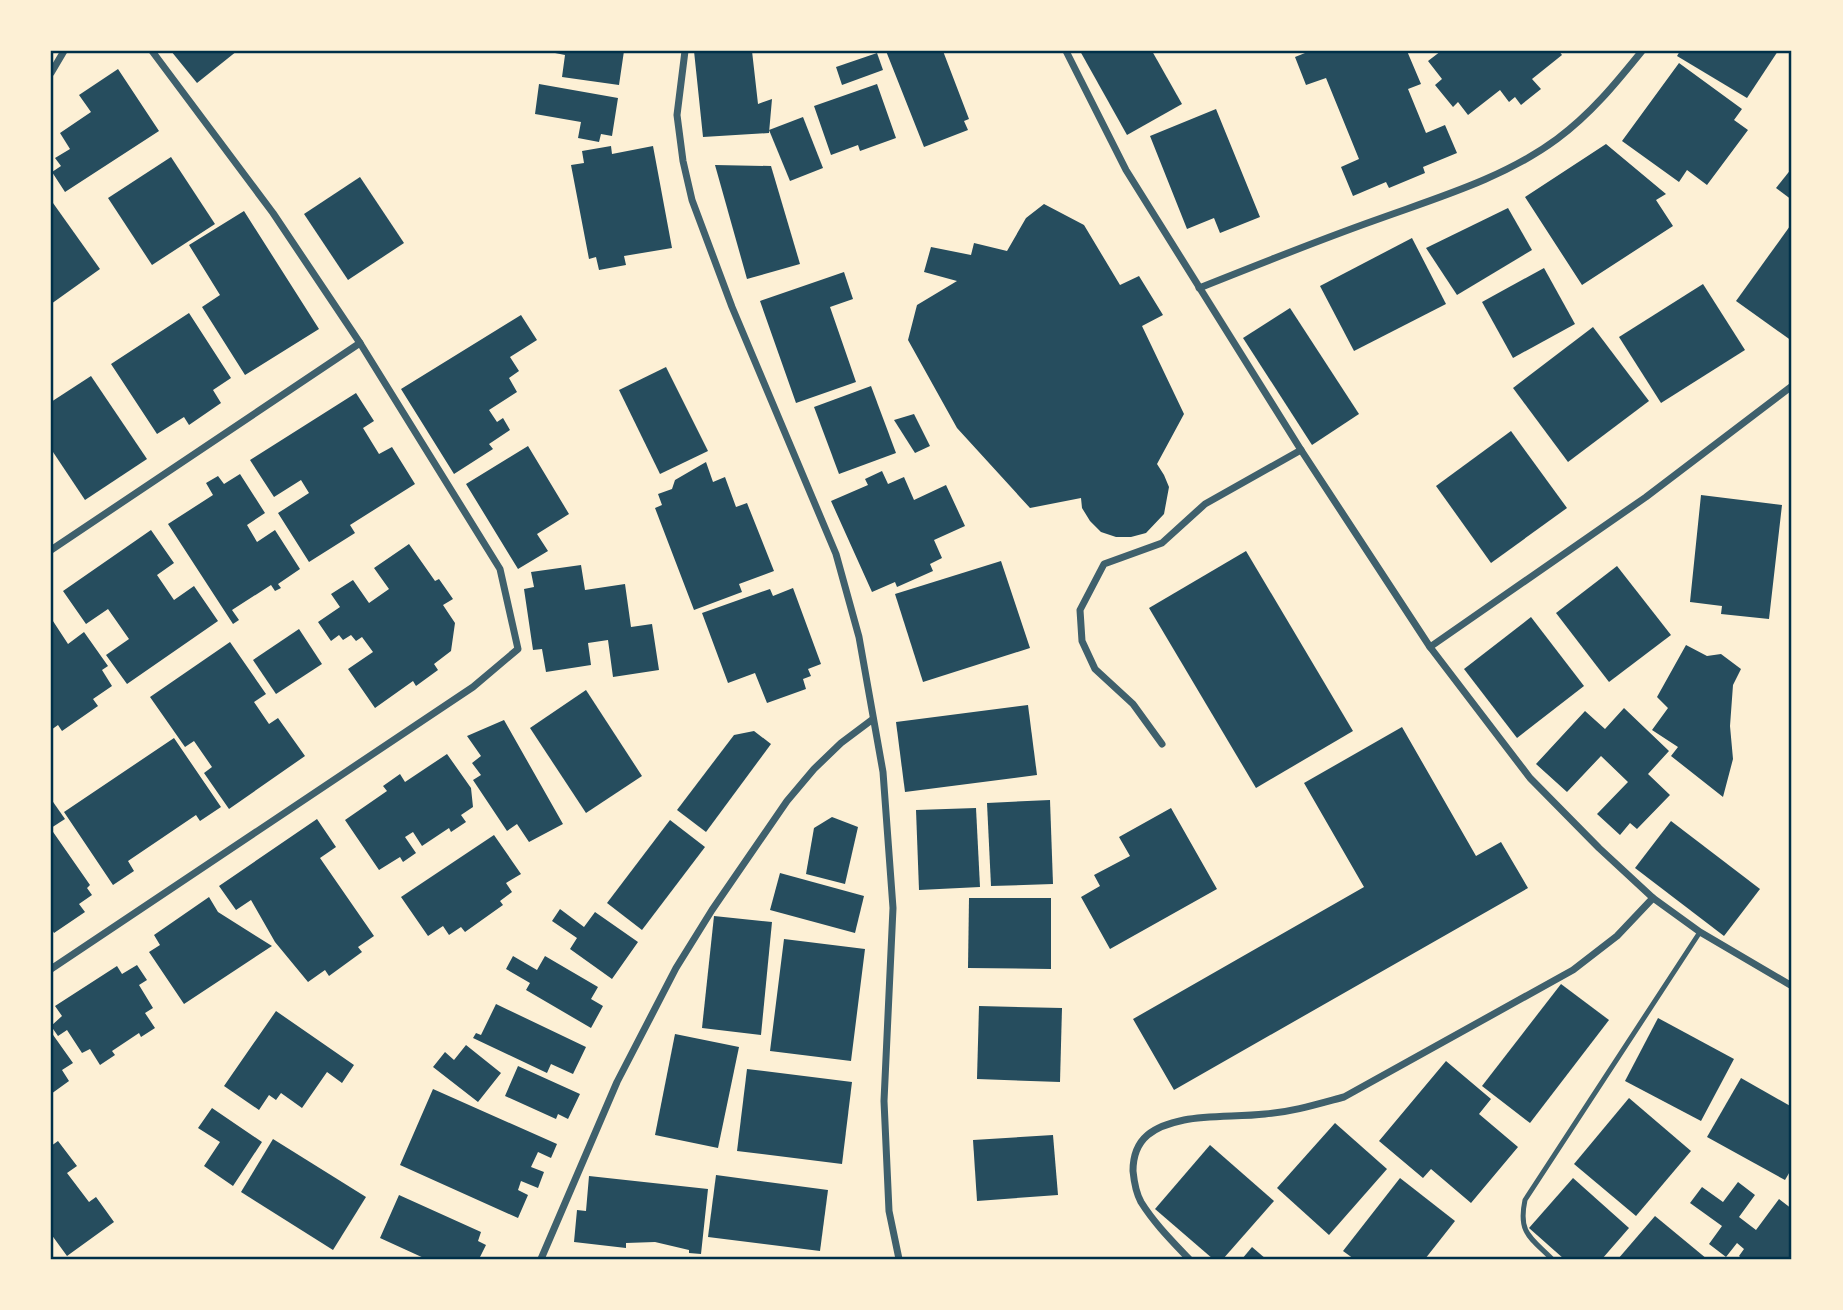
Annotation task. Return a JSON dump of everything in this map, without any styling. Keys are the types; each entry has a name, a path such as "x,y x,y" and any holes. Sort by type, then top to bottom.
{"street":[{"path":"51,73 64,51"},
{"path":"51,969 473,687 518,649 500,569 360,343 273,213 152,51"},
{"path":"685,51 677,115 682,160 692,200 732,307 836,554 859,637 883,772 892,896 884,1101 889,1211 898,1259"},
{"path":"1066,51 1126,170 1301,450 1430,647 1530,778 1653,898 1700,932 1792,986"},
{"path":"1199,288 1323,239 1465,188 1516,165 1557,139 1598,104 1642,51"},
{"path":"51,550 360,343"},
{"path":"1430,647 1646,497 1792,386"},
{"path":"1162,744 1133,704 1096,669 1082,641 1080,610 1104,564 1162,543 1205,504 1301,450"},
{"path":"541,1259 617,1082 683,956 787,801 841,743 873,719"},
{"path":"1189,1259 1161,1229 1140,1199 1133,1179 1133,1157 1143,1138 1160,1127 1186,1119 1267,1114 1305,1108 1344,1097 1573,970 1617,936 1653,898"}],"lane":[{"path":"1552,1259 1530,1237 1521,1219 1525,1200 1700,932"}],"building":[{"path":"171,51 237,51 197,83"},
{"path":"545,51 624,51 619,85 562,77 565,55"},
{"path":"694,51 752,51 758,104 772,99 769,133 703,137"},
{"path":"886,51 943,51 969,119 964,121 968,130 924,147"},
{"path":"1080,51 1152,51 1182,104 1127,135"},
{"path":"1310,51 1407,51 1421,84 1408,89 1426,133 1445,125 1457,153 1423,167 1425,173 1389,188 1386,182 1353,196 1341,167 1359,159 1326,78 1306,85 1295,57"},
{"path":"1441,51 1559,51 1562,55 1532,79 1541,89 1521,105 1515,97 1509,102 1500,90 1468,115 1458,102 1453,107 1435,85 1442,79 1428,61"},
{"path":"1680,51 1778,51 1747,98 1677,56"},
{"path":"877,53 883,70 842,85 836,67"},
{"path":"1679,63 1742,109 1734,120 1748,130 1707,185 1687,170 1679,182 1622,141"},
{"path":"118,69 159,131 65,192 52,172 61,166 55,158 70,149 60,133 91,112 79,95"},
{"path":"539,84 618,98 612,136 601,134 599,142 578,138 581,122 535,114"},
{"path":"877,84 896,138 860,151 858,145 831,155 814,106"},
{"path":"1216,109 1260,217 1220,233 1214,218 1187,229 1150,136"},
{"path":"803,117 823,168 790,181 769,130"},
{"path":"1606,144 1666,194 1656,200 1673,226 1582,285 1525,197"},
{"path":"611,146 612,154 653,146 672,248 624,256 626,265 599,270 596,257 589,259 571,165 584,163 582,151"},
{"path":"171,157 215,224 152,265 108,198"},
{"path":"715,165 771,166 800,264 747,279"},
{"path":"1792,168 1792,200 1776,188"},
{"path":"360,177 404,243 348,280 304,214"},
{"path":"53,203 100,269 51,304 51,205"},
{"path":"1044,204 1084,225 1120,285 1139,276 1163,315 1142,326 1184,414 1157,464 1169,487 1164,514 1146,533 1116,537 1101,532 1082,508 1081,498 1030,508 957,428 908,340 917,305 957,281 924,272 931,247 971,255 974,243 1007,251 1026,218"},
{"path":"1508,208 1532,250 1457,295 1426,248"},
{"path":"244,211 319,329 245,375 202,307 220,295 189,245"},
{"path":"1790,226 1792,228 1792,341 1736,301"},
{"path":"1412,238 1446,304 1354,351 1320,286"},
{"path":"1544,268 1575,324 1513,358 1482,302"},
{"path":"844,272 853,299 830,307 856,382 796,403 760,301"},
{"path":"1703,284 1745,350 1661,403 1619,337"},
{"path":"1290,308 1359,414 1312,445 1243,338"},
{"path":"189,313 231,378 213,390 221,403 189,425 184,417 157,434 111,364"},
{"path":"521,315 537,340 510,357 519,371 509,378 517,392 489,410 497,422 503,418 510,430 489,444 493,449 454,474 401,389"},
{"path":"1593,327 1649,401 1568,462 1513,388"},
{"path":"666,367 708,451 660,474 619,390"},
{"path":"91,376 147,459 85,500 51,449 51,402"},
{"path":"871,386 896,453 839,474 814,407"},
{"path":"356,393 374,421 363,428 379,454 392,447 415,484 350,525 355,533 309,562 278,513 309,493 301,480 274,497 250,460"},
{"path":"914,414 930,446 915,453 894,420"},
{"path":"1511,431 1567,508 1491,563 1436,486"},
{"path":"528,446 569,514 537,534 548,551 518,569 466,484"},
{"path":"706,462 713,482 725,477 736,507 747,503 774,571 739,584 742,592 694,610 655,508 662,505 658,494 672,489 675,480"},
{"path":"882,471 888,484 904,477 914,500 946,485 965,526 934,540 942,558 930,564 933,571 897,587 895,582 872,592 831,501 868,485 865,479"},
{"path":"240,474 265,513 247,525 257,542 275,530 300,569 278,584 281,588 275,591 271,585 232,610 239,620 233,624 168,524 213,495 206,483 218,476 224,484"},
{"path":"1701,495 1782,505 1769,619 1721,614 1722,606 1690,602"},
{"path":"151,530 174,563 157,575 174,600 194,586 218,621 127,684 106,655 129,639 108,609 86,624 63,591"},
{"path":"409,544 435,581 439,579 453,599 443,605 455,623 451,651 434,664 438,670 416,686 413,681 375,708 348,669 373,652 362,637 356,641 351,635 343,640 339,635 331,641 318,622 340,607 331,594 353,580 369,603 389,589 374,568"},
{"path":"1246,551 1353,731 1256,788 1149,608"},
{"path":"1001,561 1030,648 923,682 895,594"},
{"path":"581,565 585,590 625,584 631,627 652,624 659,670 613,677 608,640 588,643 591,665 546,672 542,649 533,650 524,589 534,587 531,572"},
{"path":"1617,566 1671,635 1609,682 1556,613"},
{"path":"793,588 821,664 808,669 811,676 803,679 806,689 767,703 755,673 728,683 702,613 770,589 773,596"},
{"path":"1531,617 1584,686 1517,738 1464,669"},
{"path":"51,618 68,644 84,632 108,666 102,670 112,686 93,699 98,706 62,731 58,725 51,730"},
{"path":"299,629 322,664 276,694 253,660"},
{"path":"230,642 266,694 254,702 269,724 278,718 305,756 229,809 204,773 212,767 194,741 185,747 150,697"},
{"path":"1686,645 1707,656 1721,654 1741,669 1733,685 1730,726 1733,759 1723,797 1671,756 1678,747 1652,730 1668,708 1657,697"},
{"path":"586,690 642,776 586,813 530,728"},
{"path":"1028,705 1037,775 905,792 896,722"},
{"path":"1624,708 1669,751 1648,774 1670,795 1637,829 1630,823 1620,835 1597,814 1628,782 1601,756 1567,792 1536,764 1585,711 1605,729"},
{"path":"504,720 563,824 529,842 517,824 507,831 473,780 481,775 472,763 481,756 467,736"},
{"path":"1402,727 1476,856 1501,842 1528,888 1174,1090 1133,1019 1364,887 1304,783"},
{"path":"754,731 771,744 706,832 677,810 734,735"},
{"path":"174,738 221,807 200,821 196,815 128,861 134,871 113,885 64,812"},
{"path":"447,754 471,788 473,807 461,815 466,822 451,832 449,828 422,846 413,832 405,837 416,853 403,862 400,857 379,870 345,820 387,791 383,786 400,774 405,782"},
{"path":"51,799 65,819 51,828"},
{"path":"1050,800 1053,884 991,886 987,803"},
{"path":"976,808 980,887 919,890 916,810"},
{"path":"1171,808 1217,889 1110,949 1081,897 1100,886 1094,875 1130,856 1119,837"},
{"path":"832,817 858,827 845,884 806,874 814,828"},
{"path":"317,819 336,847 320,858 374,936 358,947 362,952 329,976 325,970 308,982 275,942 251,900 236,910 219,886"},
{"path":"670,820 705,847 642,930 607,903"},
{"path":"1671,821 1760,889 1724,936 1635,868"},
{"path":"51,829 90,885 87,888 92,895 79,904 85,912 54,933 51,928"},
{"path":"494,835 521,874 506,883 512,892 500,901 503,905 465,932 461,927 449,935 443,926 428,936 401,897"},
{"path":"780,873 864,896 855,933 770,910"},
{"path":"209,897 218,912 272,946 184,1004 149,952 160,945 154,935"},
{"path":"969,898 1051,898 1051,969 968,968"},
{"path":"560,909 584,927 595,912 638,942 612,979 570,949 577,938 552,921"},
{"path":"714,916 772,922 761,1035 702,1028"},
{"path":"784,939 865,949 851,1061 770,1051"},
{"path":"513,956 537,970 545,956 598,987 591,999 603,1006 591,1028 526,990 530,983 506,969"},
{"path":"137,965 147,980 139,985 153,1008 145,1013 155,1028 141,1037 139,1033 112,1051 115,1055 100,1065 90,1049 82,1053 67,1030 58,1036 51,1026 62,1016 55,1006 117,966 122,974"},
{"path":"1561,984 1609,1020 1530,1123 1482,1086"},
{"path":"496,1004 586,1047 573,1074 551,1064 547,1073 473,1038 476,1033 481,1035"},
{"path":"979,1006 1062,1008 1060,1082 977,1079"},
{"path":"276,1011 354,1065 342,1083 327,1072 302,1108 281,1093 276,1100 269,1095 259,1110 224,1086"},
{"path":"1658,1018 1734,1059 1701,1121 1625,1081"},
{"path":"51,1032 73,1063 62,1070 69,1081 51,1094"},
{"path":"675,1034 739,1047 718,1148 655,1135"},
{"path":"466,1045 501,1073 478,1102 433,1067 445,1052 454,1060"},
{"path":"1446,1061 1491,1099 1479,1114 1518,1147 1471,1203 1431,1169 1423,1178 1379,1141"},
{"path":"518,1066 580,1094 568,1119 558,1114 556,1119 505,1096"},
{"path":"747,1069 852,1082 842,1164 737,1151"},
{"path":"1741,1078 1792,1107 1792,1168 1785,1180 1707,1137"},
{"path":"433,1089 557,1144 551,1158 538,1152 531,1167 544,1172 538,1188 521,1181 518,1190 528,1195 518,1218 400,1165"},
{"path":"1629,1098 1691,1151 1636,1216 1574,1164"},
{"path":"212,1108 262,1142 233,1186 204,1166 220,1142 198,1128"},
{"path":"1335,1123 1387,1169 1329,1235 1277,1188"},
{"path":"1053,1135 1058,1195 977,1201 973,1140"},
{"path":"273,1139 366,1197 333,1250 241,1192"},
{"path":"58,1141 77,1166 67,1173 89,1202 96,1197 114,1222 67,1256 51,1234 51,1146"},
{"path":"1210,1145 1274,1201 1223,1259 1213,1259 1155,1209"},
{"path":"716,1175 828,1190 820,1251 708,1237"},
{"path":"589,1176 708,1189 701,1254 655,1242 626,1243 626,1248 574,1242 577,1210 586,1211"},
{"path":"1400,1178 1455,1221 1425,1259 1354,1259 1343,1251"},
{"path":"1573,1178 1629,1228 1602,1259 1564,1259 1529,1228"},
{"path":"1738,1182 1755,1195 1739,1217 1756,1230 1779,1199 1792,1209 1792,1259 1742,1259 1739,1256 1744,1249 1737,1243 1726,1257 1709,1244 1722,1226 1690,1203 1702,1187 1723,1202"},
{"path":"399,1195 481,1232 478,1241 486,1245 479,1259 426,1259 380,1238"},
{"path":"1655,1216 1707,1259 1618,1259"},
{"path":"1252,1247 1266,1259 1242,1259"}]}
